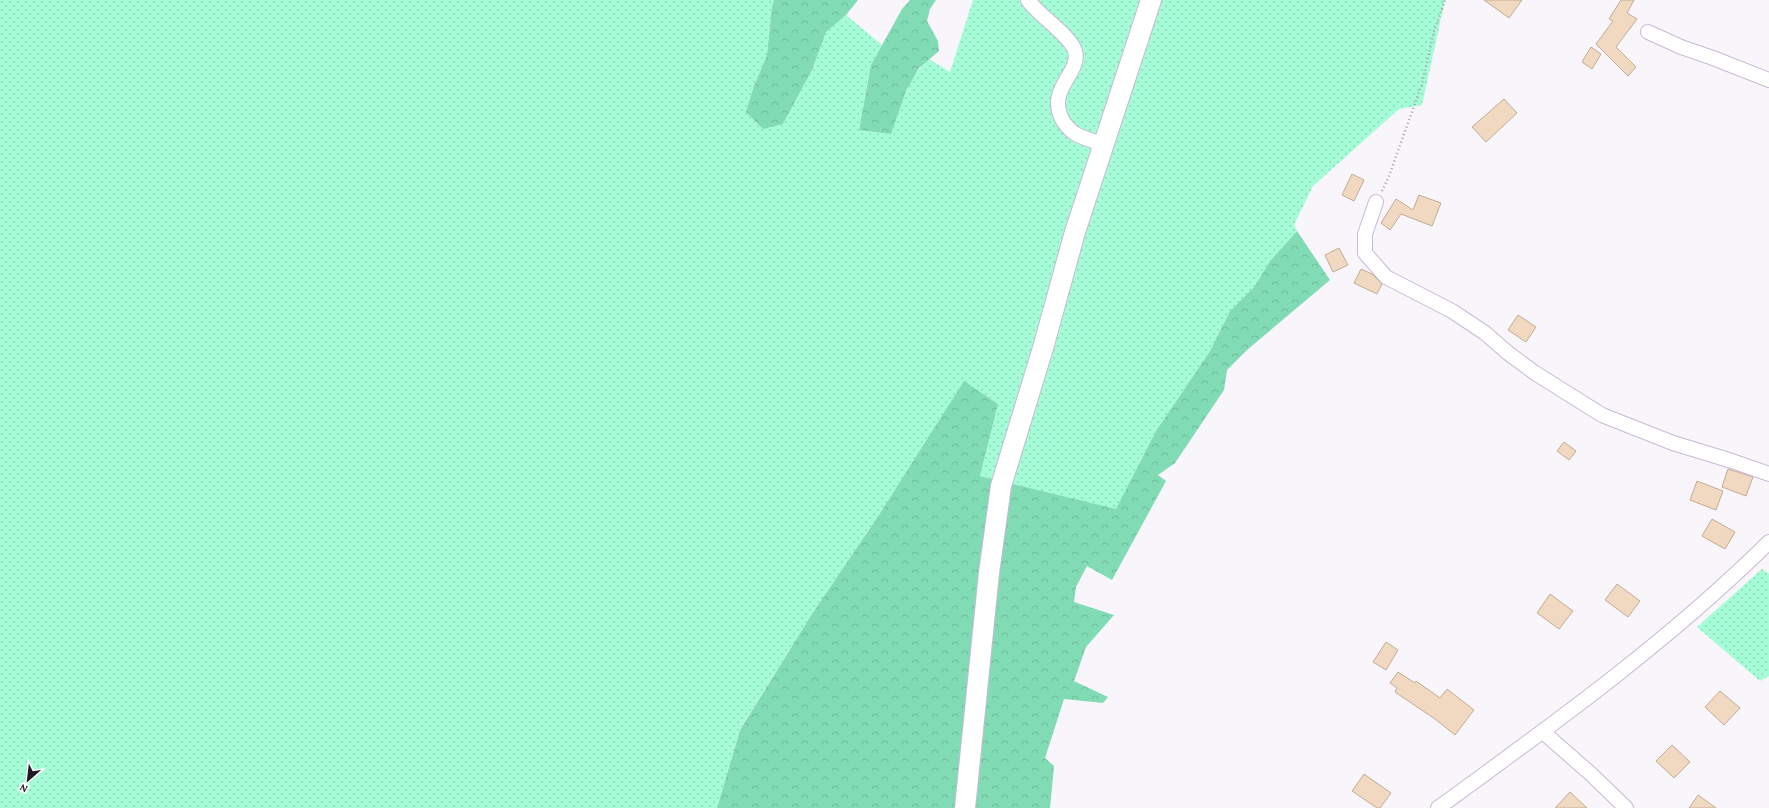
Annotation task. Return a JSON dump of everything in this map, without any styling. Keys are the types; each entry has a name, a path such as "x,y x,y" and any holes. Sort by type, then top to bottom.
{"main road":[{"path":"965,808 989,573 1001,486 1103,144 1150,0"}],"street":[{"path":"1028,0 1036,10 1065,36 1075,51 1075,62 1057,100 1059,111 1065,125 1072,133 1103,144"},
{"path":"1648,32 1681,47 1769,80"},
{"path":"1376,202 1365,234 1366,253 1386,277 1452,311 1485,333 1508,353 1535,373 1602,415 1673,443 1769,474"},
{"path":"1438,808 1543,732 1669,632 1737,573 1769,542"},
{"path":"1543,732 1592,775 1626,808"}],"path":[{"path":"1376,202 1389,176 1422,84 1434,31 1445,0"}],"green space":[{"path":"0,0 774,0 772,6 767,55 754,86 783,124 812,70 826,32 846,15 882,45 871,65 859,130 891,134 905,94 921,67 929,59 950,72 973,0 1445,0 1422,105 1399,109 1313,186 1294,225 1297,231 1270,261 1254,287 1230,311 1210,351 1156,431 1116,510 980,476 998,404 964,382 877,518 812,614 740,729 717,808 0,808"},
{"path":"774,0 858,0 846,15 826,32 812,70 783,124 763,129 746,112 754,86 767,55 772,6"},
{"path":"910,0 936,0 930,9 927,21 938,41 939,51 919,68 906,91 891,134 859,130 871,65 902,9"},
{"path":"1297,231 1330,280 1247,350 1227,370 1224,390 1175,463 1158,475 1166,481 1112,580 1087,566 1076,587 1074,602 1114,615 1086,647 1074,681 1108,697 1103,703 1064,699 1045,758 1054,766 1050,808 717,808 740,730 812,614 877,518 964,381 998,404 980,476 1116,509 1156,431 1210,351 1230,311 1254,287 1270,261"},
{"path":"1762,569 1769,574 1769,676 1760,681 1697,627"}],"building":[{"path":"1484,0 1522,0 1509,18"},
{"path":"1621,0 1634,0 1627,13 1637,19 1616,47 1636,67 1628,76 1596,44 1613,21 1609,19"},
{"path":"1591,47 1601,54 1592,69 1582,62"},
{"path":"1504,99 1517,113 1486,142 1472,127"},
{"path":"1352,174 1364,180 1354,201 1342,195"},
{"path":"1419,195 1441,203 1432,226 1401,214 1390,230 1381,223 1396,199 1413,210"},
{"path":"1339,248 1348,265 1333,272 1325,255"},
{"path":"1361,269 1372,274 1382,284 1377,294 1354,283"},
{"path":"1518,315 1536,327 1526,342 1508,330"},
{"path":"1564,442 1576,451 1569,460 1557,451"},
{"path":"1728,469 1753,477 1746,496 1722,487"},
{"path":"1697,481 1723,491 1716,510 1690,500"},
{"path":"1712,519 1735,532 1725,549 1702,536"},
{"path":"1617,584 1640,601 1628,617 1605,600"},
{"path":"1550,594 1573,611 1559,629 1537,613"},
{"path":"1386,642 1398,650 1386,670 1373,662"},
{"path":"1398,672 1415,683 1416,681 1440,698 1447,689 1474,710 1455,735 1435,719 1395,692 1397,688 1390,683"},
{"path":"1720,691 1740,708 1724,725 1705,707"},
{"path":"1672,745 1690,762 1674,778 1656,761"},
{"path":"1364,774 1391,793 1380,808 1377,808 1352,791"},
{"path":"1570,792 1587,808 1555,808"},
{"path":"1698,795 1716,808 1689,808"}]}
